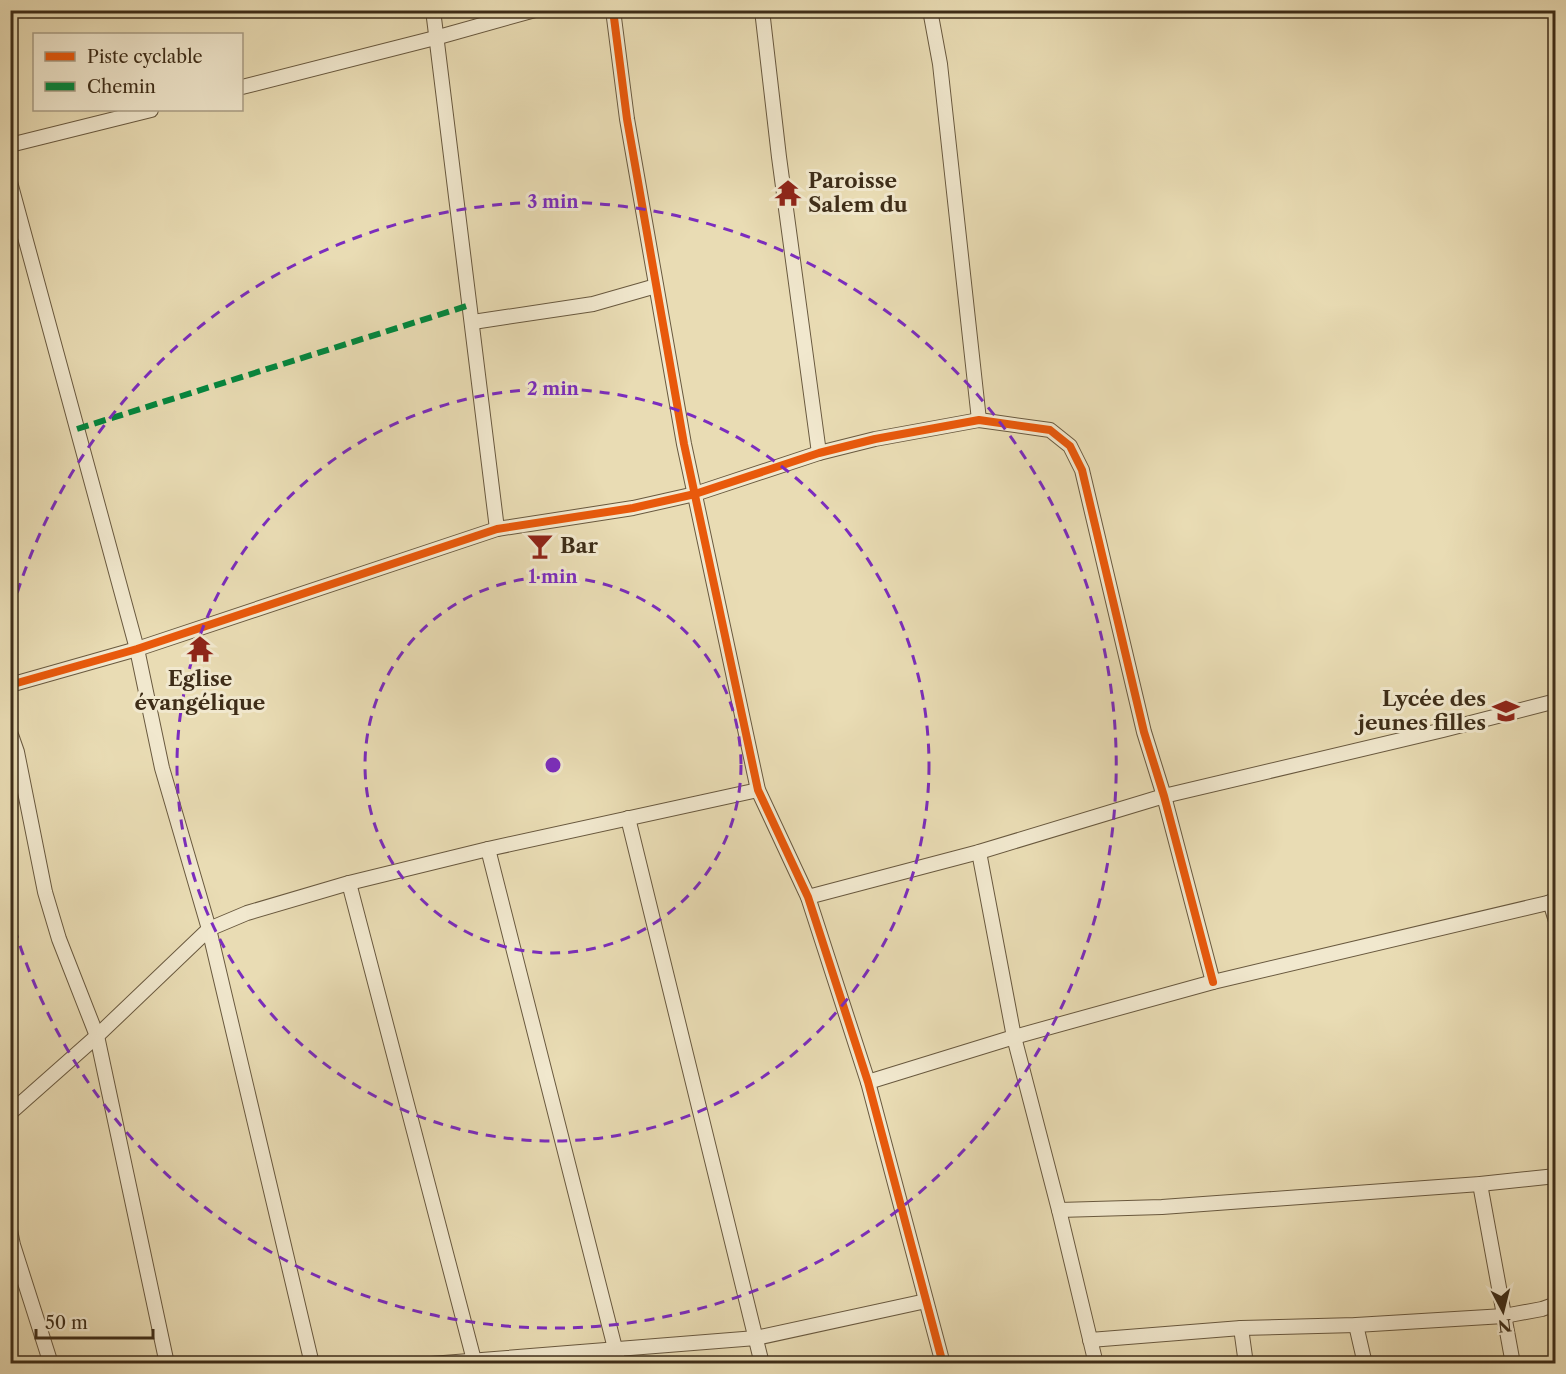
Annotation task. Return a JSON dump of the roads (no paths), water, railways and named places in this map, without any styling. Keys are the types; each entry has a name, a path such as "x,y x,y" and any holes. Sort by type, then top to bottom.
{"street":[{"path":"433,10 497,529"},
{"path":"243,87 535,10"},
{"path":"613,10 627,119 684,444 759,790 808,897 868,1082 943,1364"},
{"path":"762,10 779,157 819,453"},
{"path":"930,10 940,64 979,420"},
{"path":"10,145 147,111"},
{"path":"10,182 137,649 162,768 209,929 312,1364"},
{"path":"473,322 593,304 656,286"},
{"path":"10,685 137,649 497,529 633,508 695,494 819,453 875,439 979,420 1050,430 1070,447 1082,470 1144,732 1164,796 1213,982"},
{"path":"808,897 979,852 1164,796 1556,701"},
{"path":"10,732 17,752 45,892 59,939 97,1036 167,1364"},
{"path":"10,1113 97,1036 209,929 247,913 349,883 488,849 759,790"},
{"path":"628,818 762,1364"},
{"path":"488,849 619,1364"},
{"path":"979,852 1014,1037 1096,1364"},
{"path":"349,883 475,1362"},
{"path":"868,1082 1014,1037 1213,982 1553,902 1556,921"},
{"path":"1059,1210 1162,1207 1480,1184 1556,1176"},
{"path":"1480,1184 1513,1364"},
{"path":"10,1230 12,1245 51,1364"},
{"path":"431,1364 756,1338 927,1301"},
{"path":"1090,1340 1241,1328 1356,1325 1504,1316 1556,1304"},
{"path":"1356,1325 1365,1364"},
{"path":"1241,1328 1246,1364"}],"place":[{"name":"Paroisse Salem du","path":"788,193"},
{"name":"Bar","path":"540,546"},
{"name":"Eglise évangélique","path":"200,649"},
{"name":"Lycée des jeunes filles","path":"1506,711"}]}
